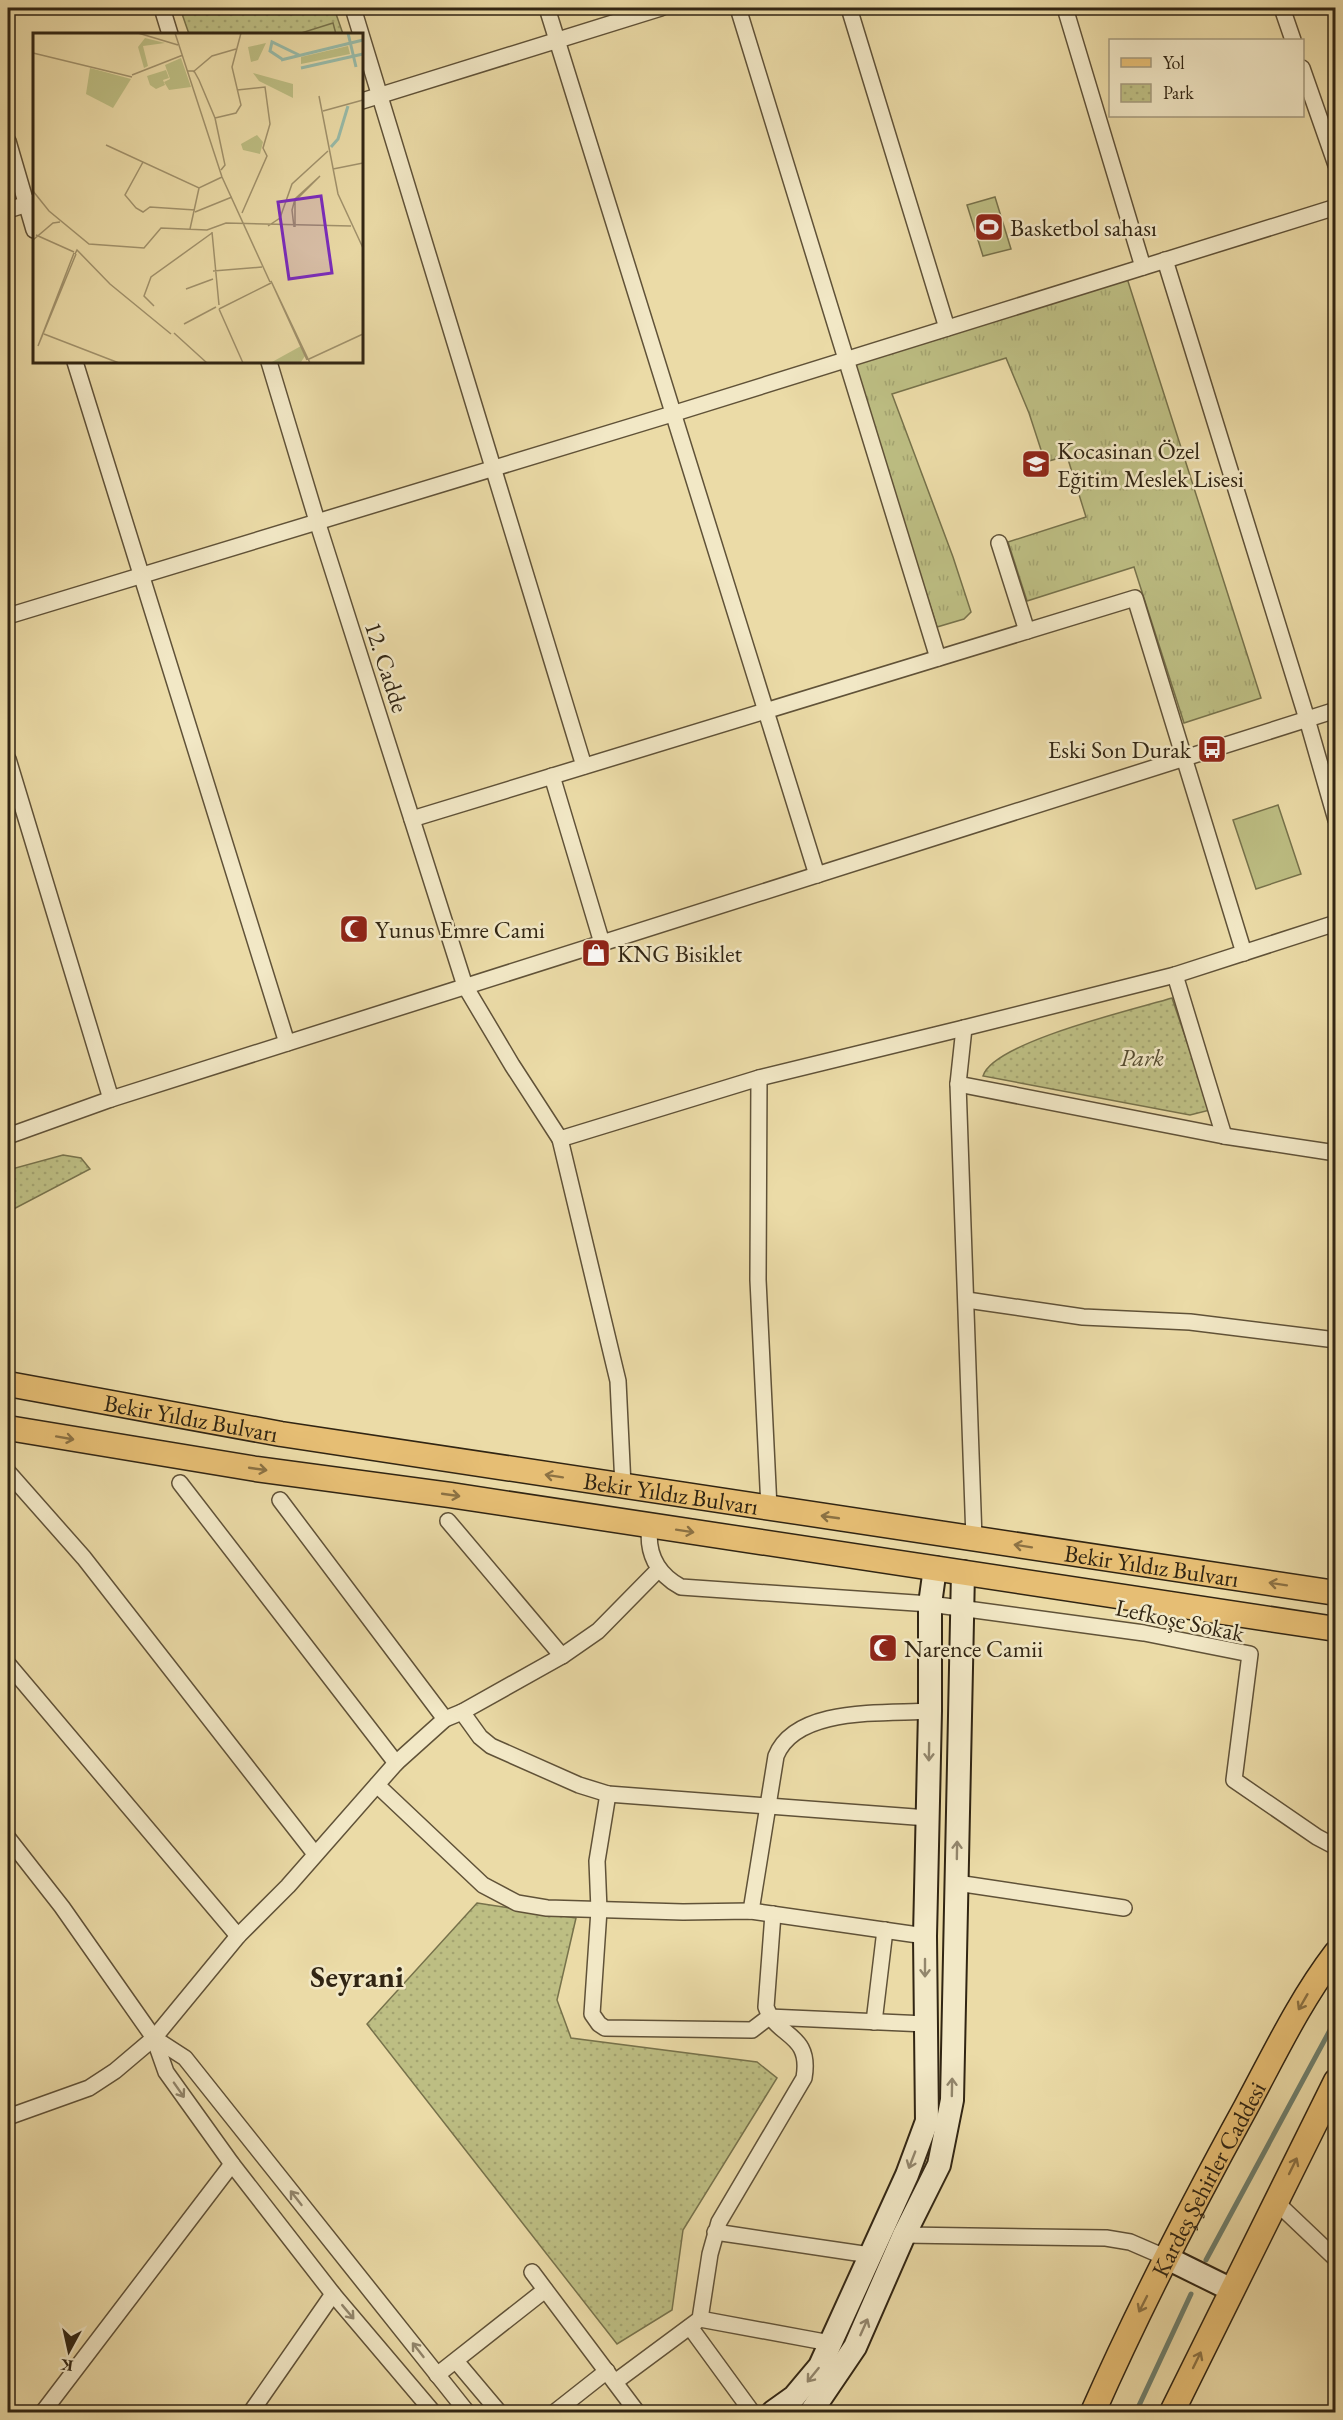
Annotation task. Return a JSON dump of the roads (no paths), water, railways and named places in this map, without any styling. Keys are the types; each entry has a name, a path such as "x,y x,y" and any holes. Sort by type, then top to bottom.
{"main road":[{"name":"Bekir Yıldız Bulvarı","path":"8,1384 281,1434 1335,1593"},
{"name":"Bekir Yıldız Bulvarı","path":"8,1428 256,1469 650,1525 1335,1629"},
{"name":"Kardeş Şehirler Caddesi","path":"1093,2412 1123,2345 1167,2258 1289,2028 1335,1953"},
{"path":"1172,2412 1335,2081"}],"street":[{"path":"162,8 170,33"},
{"path":"353,8 361,33"},
{"path":"547,8 817,875"},
{"path":"363,101 661,8"},
{"path":"738,8 938,658"},
{"path":"849,8 947,328"},
{"path":"1065,8 1143,267"},
{"path":"1282,8 1293,39"},
{"path":"363,40 584,766"},
{"path":"1304,74 1335,165"},
{"path":"8,141 30,203 33,223"},
{"path":"8,210 30,203"},
{"path":"8,616 672,414 1335,207"},
{"path":"1165,260 1307,719 1335,820"},
{"path":"75,363 287,1043"},
{"name":"12. Cadde","path":"269,363 317,521 465,986 512,1065 561,1139"},
{"path":"999,543 1027,631"},
{"path":"412,819 1135,598 1244,953"},
{"path":"8,1136 111,1098 1335,710"},
{"path":"8,759 111,1098"},
{"path":"552,776 602,943"},
{"path":"623,1486 618,1381 561,1139 759,1078 1175,975 1335,922"},
{"path":"1175,975 1224,1137"},
{"path":"964,1028 958,1084 974,1539"},
{"path":"759,1078 758,1280 769,1508"},
{"path":"958,1084 1224,1137 1335,1153"},
{"path":"967,1300 1083,1317 1190,1322 1335,1340"},
{"path":"8,1472 84,1558 315,1854"},
{"path":"180,1484 396,1763"},
{"path":"280,1500 445,1719"},
{"path":"448,1521 562,1656"},
{"path":"8,2116 89,2088 115,2071 154,2038 238,1936 396,1763 445,1719 462,1712 562,1656 598,1631 658,1569 651,1552 650,1525"},
{"path":"773,2412 794,2397 820,2366 907,2175 927,2121 925,1935 930,1604 935,1568"},
{"name":"Lefkoşe Sokak","path":"658,1569 681,1587 930,1604 1144,1633 1250,1654 1234,1780 1317,1838 1335,1847"},
{"path":"812,2412 855,2347 904,2235 939,2165 952,2100 963,1572"},
{"path":"8,1664 238,1936"},
{"path":"751,1911 776,1756 784,1742 798,1730 830,1717 930,1711"},
{"path":"462,1712 476,1732 491,1746 579,1785 608,1794 928,1818"},
{"path":"377,1785 494,1892 532,1907 683,1912 751,1911 925,1935"},
{"path":"608,1794 598,1854 599,1910 592,2014 599,2024 605,2028 752,2030 769,2017 926,2025"},
{"path":"8,1838 62,1907 154,2038 166,2072 232,2164 333,2294 433,2412"},
{"path":"957,1883 1124,1908"},
{"path":"752,2412 695,2323 715,2232 723,2213 804,2078 805,2059 799,2044 769,2017 765,2000 773,1914"},
{"path":"874,2022 885,1930"},
{"path":"154,2038 185,2058 467,2412"},
{"path":"43,2412 232,2164"},
{"path":"1276,2202 1335,2259"},
{"path":"715,2232 870,2255"},
{"path":"904,2235 1106,2238 1130,2242 1232,2290"},
{"path":"532,2272 637,2412"},
{"path":"437,2375 545,2290"},
{"path":"251,2412 333,2294"},
{"path":"555,2412 695,2323 830,2343"},
{"path":"456,2361 499,2412"}],"waterway":[{"path":"1206,2260 1336,2019"},
{"path":"1136,2412 1191,2294"}],"place":[{"name":"Basketbol sahası","path":"989,227"},
{"name":"Kocasinan Özel Eğitim Meslek Lisesi","path":"1036,464"},
{"name":"Eski Son Durak","path":"1212,749"},
{"name":"Yunus Emre Cami","path":"354,929"},
{"name":"KNG Bisiklet","path":"596,953"},
{"name":"Narence Camii","path":"883,1648"}],"district":[{"name":"Seyrani","path":"357,1976"}],"park label":[{"name":"Park","path":"1142,1057"}]}
